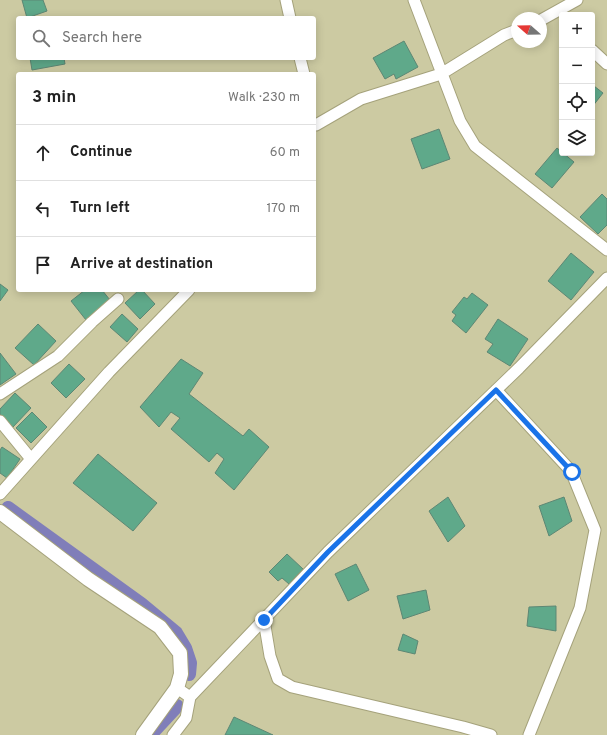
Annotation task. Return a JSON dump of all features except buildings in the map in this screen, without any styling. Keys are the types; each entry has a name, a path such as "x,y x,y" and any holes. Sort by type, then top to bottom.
{"street":[{"path":"286,0 290,16"},
{"path":"414,0 460,121 475,146 607,250"},
{"path":"547,19 558,17 577,0"},
{"path":"316,122 361,99 441,74 504,35 511,32"},
{"path":"595,53 607,64"},
{"path":"300,60 304,72"},
{"path":"173,735 186,718 190,697 328,552 496,390 607,278"},
{"path":"0,494 110,372 187,292"},
{"path":"0,394 58,356 92,322 118,299"},
{"path":"496,390 572,472 595,530 580,608 528,735"},
{"path":"0,421 32,459"},
{"path":"0,512 88,579 160,627 180,653 181,674 177,688 143,735"},
{"path":"264,620 270,656 278,679 292,687 463,726 491,735"},
{"path":"177,688 190,697"}],"waterway":[{"path":"8,508 141,604 176,633 185,648 190,663 189,674"},
{"path":"150,735 177,706"}],"route":[{"path":"264,620 328,552 496,390 572,472"}]}
